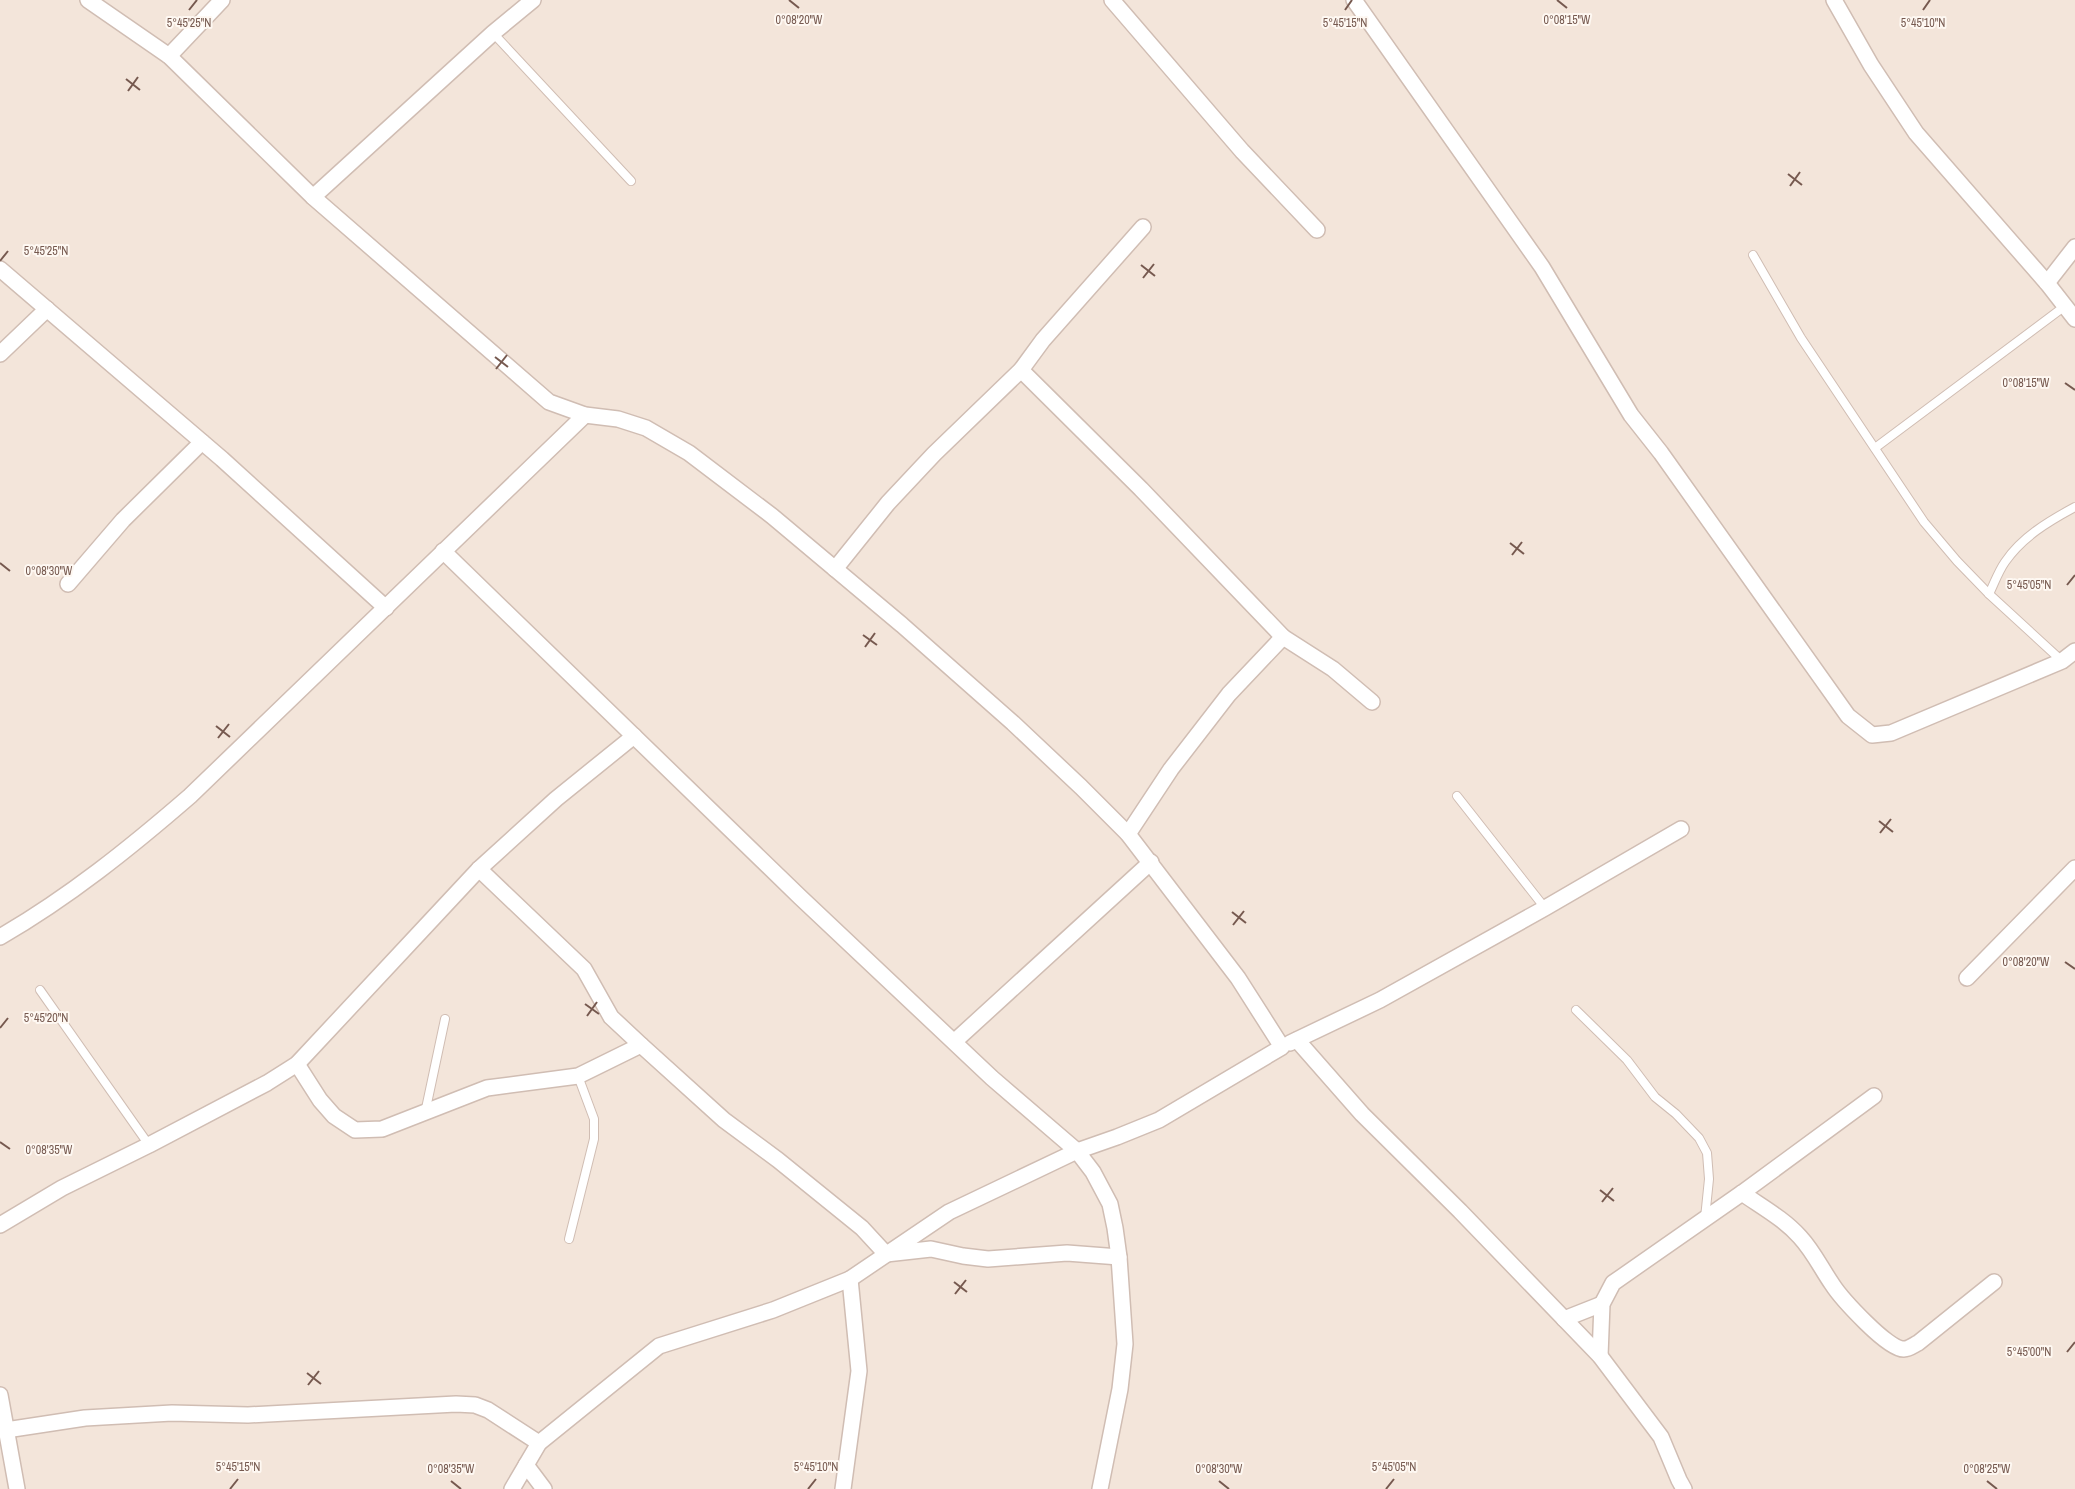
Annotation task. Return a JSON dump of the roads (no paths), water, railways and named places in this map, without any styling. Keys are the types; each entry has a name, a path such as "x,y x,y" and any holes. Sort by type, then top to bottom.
{"street":[{"path":"88,0 169,56 313,197 549,402 585,415 618,419 646,428 690,453 772,516 902,625 1013,723 1081,786 1128,834 1238,978 1282,1047"},
{"path":"169,56 222,0"},
{"path":"313,197 493,33 533,0"},
{"path":"1112,0 1242,151 1317,230"},
{"path":"1354,0 1542,267 1631,415 1661,453 1848,716 1872,735 1891,733 2062,661 2075,651"},
{"path":"1834,0 1871,65 1916,133 2047,283 2075,319"},
{"path":"835,569 888,503 934,454 1021,370 1043,340 1144,227"},
{"path":"2047,283 2075,247"},
{"path":"0,269 202,442 386,608"},
{"path":"0,354 47,309"},
{"path":"1021,370 1140,489 1283,637 1333,669 1372,702"},
{"path":"0,936 84,884 190,796 585,415"},
{"path":"68,584 123,520 202,442"},
{"path":"443,551 800,897 955,1041 992,1078 1077,1151 1093,1172 1110,1204 1119,1257 1125,1344 1120,1389 1100,1489"},
{"path":"1128,834 1171,769 1229,694 1283,637"},
{"path":"0,1225 62,1188 267,1083 297,1064 479,869 556,799 634,736"},
{"path":"512,1489 539,1443 659,1346 773,1310 850,1279 948,1212 1077,1151 1117,1138 1159,1120 1282,1047 1380,1000 1546,908 1681,829"},
{"path":"955,1041 1151,862"},
{"path":"1967,978 2075,868"},
{"path":"479,869 584,969 611,1017 724,1120 778,1160 862,1228 886,1254"},
{"path":"1297,1040 1362,1114 1460,1211 1600,1356 1661,1437 1684,1489"},
{"path":"297,1064 320,1100 334,1116 355,1130 382,1129 487,1088 578,1076 642,1045"},
{"path":"1600,1356 1602,1304 1613,1283 1742,1193 1874,1096"},
{"path":"1742,1193 1786,1224 1800,1237 1817,1259 1832,1284 1877,1333 1892,1346 1904,1349 1918,1343 1994,1282"},
{"path":"886,1254 931,1249 963,1256 988,1258 1067,1253 1119,1257"},
{"path":"843,1489 859,1371 850,1279"},
{"path":"1564,1319 1602,1304"},
{"path":"0,1394 17,1489"},
{"path":"6,1430 85,1418 172,1413 248,1414 456,1404 475,1405 488,1410 539,1443"},
{"path":"526,1465 544,1489"}],"lane":[{"path":"493,33 631,181"},
{"path":"1753,255 1801,338 1924,522 1957,561 1989,594 2062,661"},
{"path":"1875,448 2065,306"},
{"path":"1989,594 2005,562 2025,540 2045,524 2075,506"},
{"path":"1457,796 1546,908"},
{"path":"40,990 149,1145"},
{"path":"1576,1010 1627,1060 1655,1097 1676,1114 1699,1138 1707,1153 1710,1179 1705,1218"},
{"path":"425,1113 445,1019"},
{"path":"569,1239 594,1139 594,1120 578,1076"}]}
